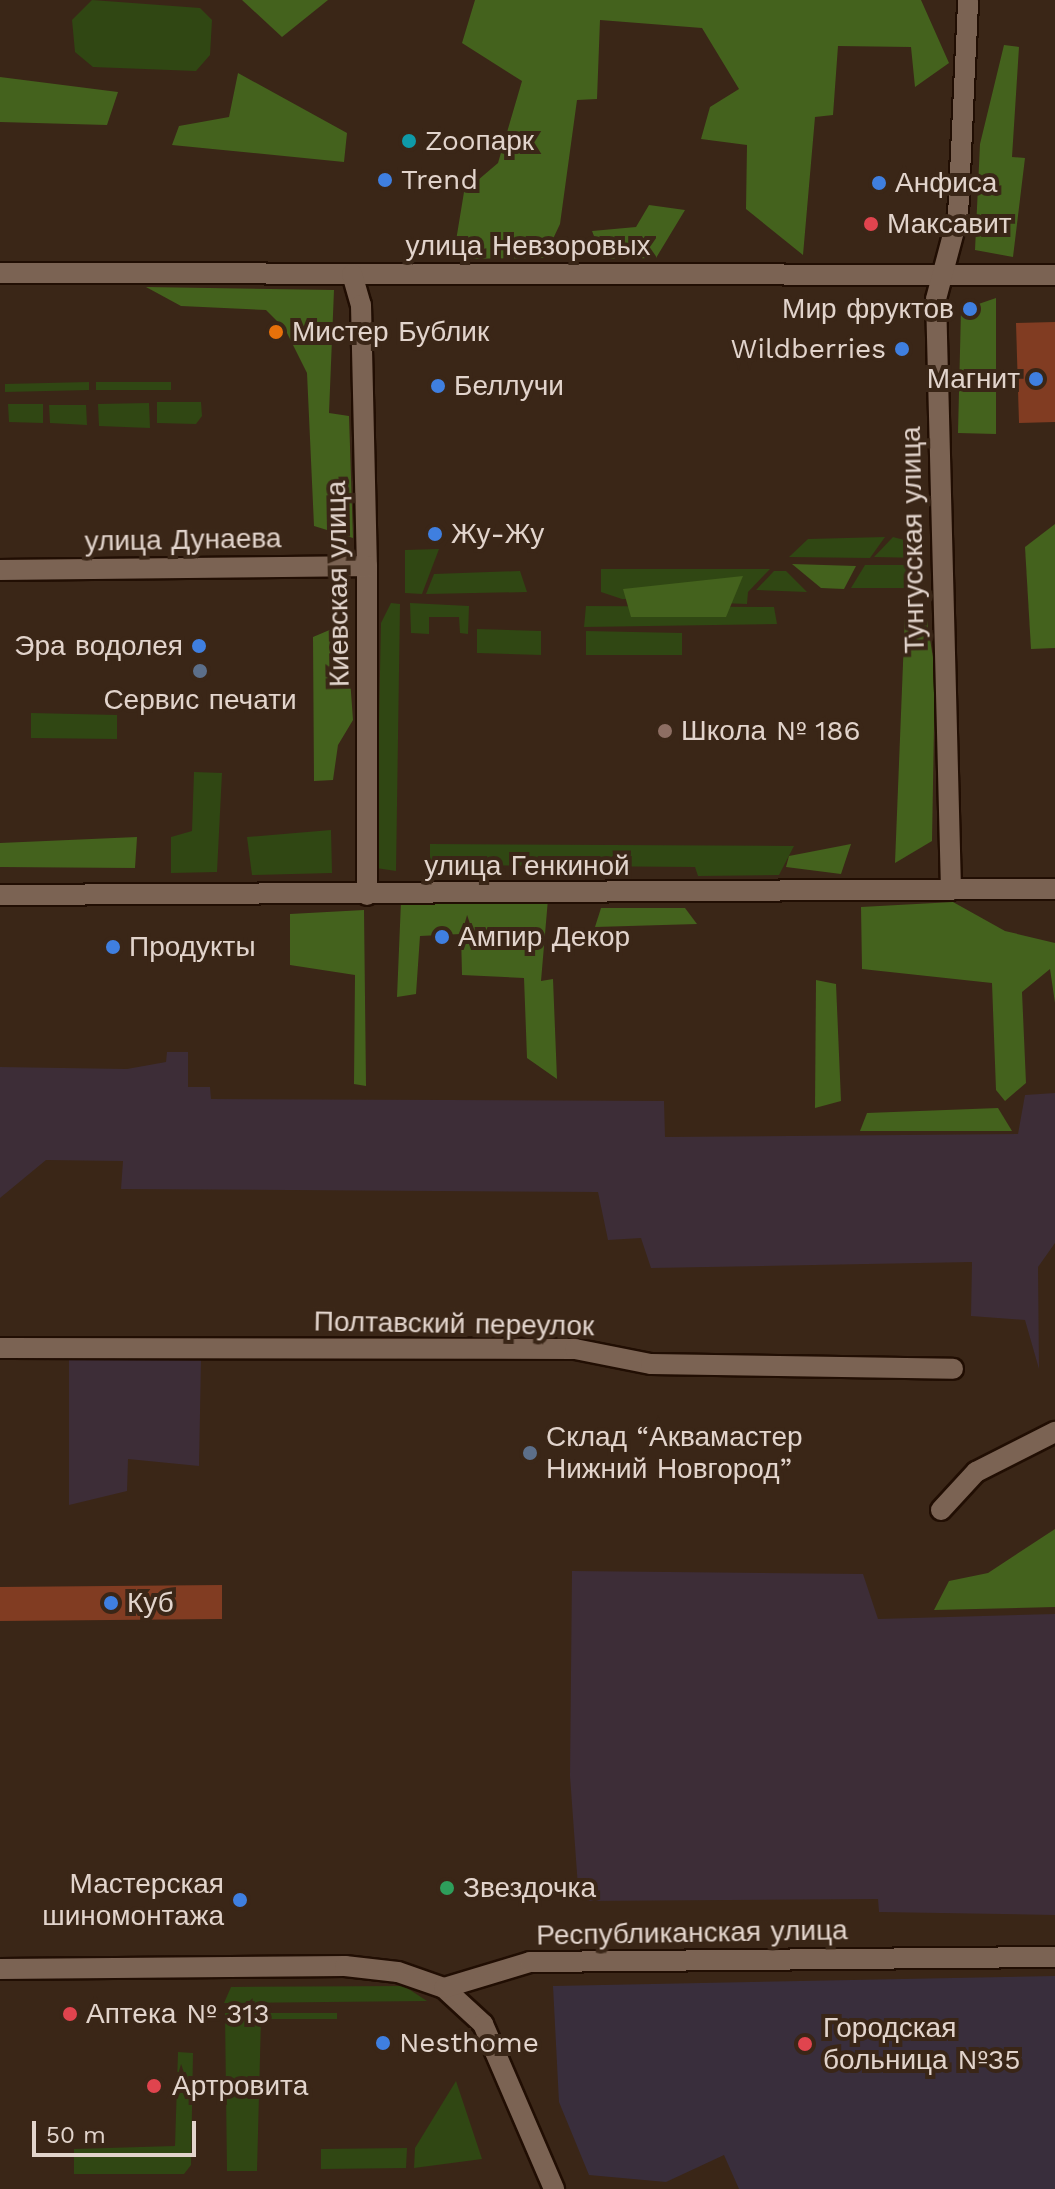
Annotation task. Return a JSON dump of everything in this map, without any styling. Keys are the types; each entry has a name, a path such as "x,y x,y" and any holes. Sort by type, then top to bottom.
{"street":[{"name":"Тунгусская улица","path":"951,890 936,328 942,274 958,216 968,0"},
{"name":"улица Невзоровых","path":"0,273 1055,275"},
{"name":"Киевская улица","path":"352,274 361,305 367,566 367,895"},
{"name":"улица Дунаева","path":"0,570 367,566"},
{"name":"улица Генкиной","path":"0,895 1055,889"},
{"name":"Полтавский переулок","path":"0,1348 575,1349 651,1364 953,1369"},
{"path":"941,1510 976,1472 1055,1432"},
{"name":"Республиканская улица","path":"444,1988 530,1962 1055,1957"},
{"path":"0,1969 345,1966 398,1972 444,1988 483,2024 554,2189"}],"shaded area":[{"path":"167,1052 188,1052 188,1087 210,1087 211,1099 664,1101 665,1137 1018,1134 1025,1095 1055,1093 1055,1243 1038,1267 1039,1369 1025,1320 971,1316 972,1262 651,1268 641,1238 608,1240 598,1192 121,1189 123,1161 46,1160 0,1198 0,1067 127,1069 166,1062"},
{"path":"69,1355 201,1360 199,1466 128,1459 127,1491 69,1505"},
{"path":"572,1571 863,1574 878,1619 1055,1614 1055,1915 879,1912 878,1899 579,1901 570,1776"},
{"name":"Городская больница №35","path":"1055,1976 1055,2189 739,2189 724,2155 666,2182 589,2175 559,2102 553,1986"}],"green space":[{"path":"92,0 200,8 212,20 210,55 196,71 93,67 75,52 72,20"},
{"path":"242,0 328,0 282,37"},
{"path":"475,0 921,0 949,63 915,87 911,47 838,46 833,115 815,117 803,255 746,209 747,145 701,139 710,107 739,89 702,28 600,20 597,99 577,100 560,224 544,258 453,259 464,192 498,163 522,81 462,43"},
{"path":"1004,45 1019,47 1012,157 1025,158 1013,257 975,250 980,144"},
{"path":"238,73 347,133 344,162 172,145 179,126 229,117"},
{"path":"0,77 118,92 107,125 0,122"},
{"path":"649,205 685,210 656,258 603,259 592,231 636,227"},
{"path":"146,287 334,290 329,413 349,416 353,538 314,526 307,373 285,329 266,310 181,306"},
{"path":"996,298 996,434 958,433 961,310"},
{"path":"89,382 89,390 5,392 5,384"},
{"path":"96,382 171,382 171,390 96,390"},
{"path":"157,402 201,402 202,416 196,424 157,423"},
{"path":"149,403 150,428 99,426 98,404"},
{"path":"8,404 43,404 43,423 9,422"},
{"path":"49,405 86,405 87,425 50,423"},
{"path":"1055,524 1055,648 1031,649 1025,547"},
{"path":"885,537 870,558 789,557 808,539"},
{"path":"893,537 916,543 923,558 874,557"},
{"path":"439,549 422,594 405,593 405,550"},
{"path":"792,564 856,566 844,589 821,588"},
{"path":"865,565 923,565 924,575 917,588 851,588"},
{"path":"601,569 770,569 748,592 747,604 622,599 601,592"},
{"path":"520,571 527,592 426,594 434,574"},
{"path":"774,571 786,571 807,592 756,590"},
{"path":"743,576 726,617 631,617 623,589"},
{"path":"924,602 935,670 932,841 895,863 905,614"},
{"path":"391,603 400,604 396,871 376,868 381,623"},
{"path":"410,603 469,606 468,634 460,633 459,617 429,617 429,634 411,633"},
{"path":"586,606 774,607 777,624 584,627"},
{"path":"346,623 353,720 338,745 333,780 314,781 313,637"},
{"path":"477,629 541,631 541,655 477,653"},
{"path":"586,631 682,633 682,655 586,655"},
{"path":"31,713 117,715 117,739 31,738"},
{"path":"194,772 222,773 217,872 171,873 171,837 192,831"},
{"path":"331,830 332,873 252,875 247,837"},
{"path":"137,837 135,868 0,867 0,843"},
{"path":"430,844 794,846 779,875 698,876 695,867 430,865"},
{"path":"851,844 841,874 786,867 789,856"},
{"path":"548,899 541,981 553,979 557,1079 527,1058 524,978 462,975 461,934 420,936 416,994 397,997 401,901"},
{"path":"953,902 1005,931 1055,943 1055,1003 1050,969 1022,992 1026,1083 1005,1101 996,1090 992,983 862,969 861,907"},
{"path":"601,908 685,908 697,924 595,927"},
{"path":"364,910 366,1086 354,1084 355,975 290,965 290,914"},
{"path":"816,980 836,984 841,1101 815,1108"},
{"path":"998,1108 1012,1131 860,1131 867,1113"},
{"path":"1055,1529 1055,1607 934,1610 949,1581 988,1573"},
{"path":"404,1986 427,2001 224,2003 231,1987"},
{"path":"225,2013 337,2013 337,2019 261,2019 257,2171 227,2171"},
{"path":"178,2052 193,2053 191,2165 184,2174 74,2174 74,2149 175,2146"},
{"path":"456,2081 482,2159 414,2168 415,2148"},
{"path":"407,2148 406,2168 321,2169 321,2149"}],"building":[{"name":"Магнит","path":"1055,322 1055,422 1019,423 1016,323"},
{"name":"Куб","path":"222,1585 222,1619 0,1621 0,1587"}],"place":[{"name":"Zooпарк","path":"409,141"},
{"name":"Trend","path":"385,180"},
{"name":"Анфиса","path":"879,183"},
{"name":"Максавит","path":"871,224"},
{"name":"Мир фруктов","path":"970,309"},
{"name":"Мистер Бублик","path":"276,332"},
{"name":"Wildberries","path":"902,349"},
{"name":"Магнит","path":"1036,379"},
{"name":"Беллучи","path":"438,386"},
{"name":"Жу-Жу","path":"435,534"},
{"name":"Эра водолея","path":"199,646"},
{"name":"Сервис печати","path":"200,671"},
{"name":"Школа № 186","path":"665,731"},
{"name":"Ампир Декор","path":"442,937"},
{"name":"Продукты","path":"113,947"},
{"name":"Склад “Аквамастер Нижний Новгород”","path":"530,1453"},
{"name":"Куб","path":"111,1603"},
{"name":"Звездочка","path":"447,1888"},
{"name":"Мастерская шиномонтажа","path":"240,1900"},
{"name":"Аптека № 313","path":"70,2014"},
{"name":"Nesthome","path":"383,2043"},
{"name":"Городская больница №35","path":"805,2044"},
{"name":"Артровита","path":"154,2086"}]}
